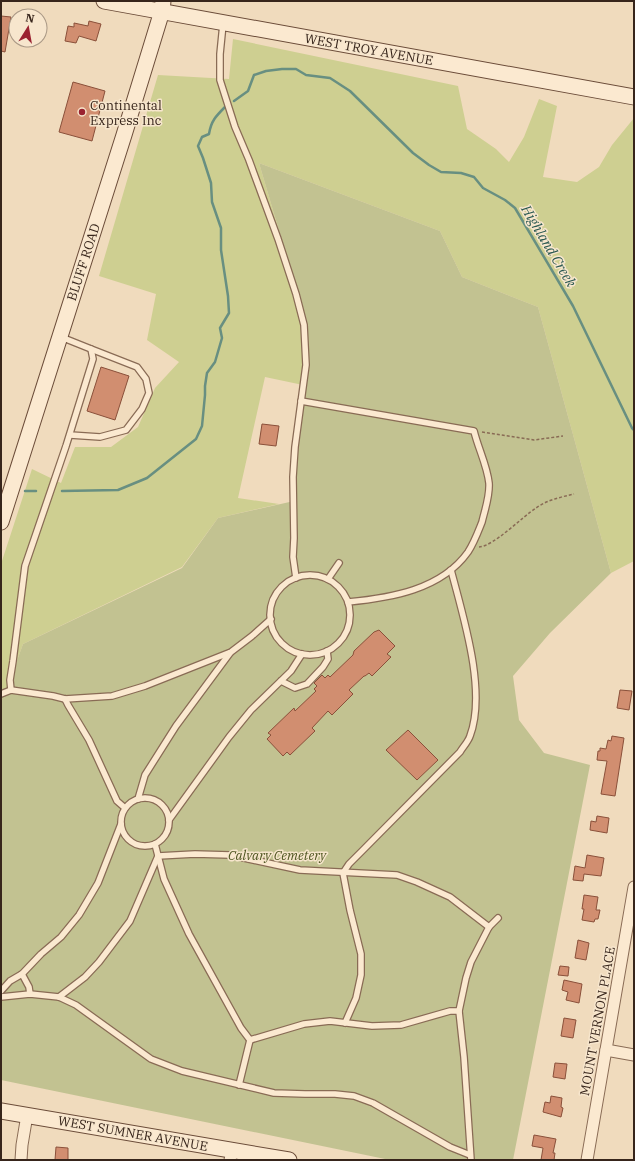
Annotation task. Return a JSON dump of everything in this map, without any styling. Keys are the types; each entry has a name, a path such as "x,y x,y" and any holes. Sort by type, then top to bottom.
{"main road":[{"name":"WEST TROY AVENUE","path":"104,1 163,6 223,22 634,97"},
{"name":"BLUFF ROAD","path":"1,522 163,6"},
{"name":"WEST SUMNER AVENUE","path":"1,1111 231,1155 290,1160"}],"street":[{"name":"MOUNT VERNON PLACE","path":"587,1160 633,894"},
{"path":"606,1050 634,1055"},
{"path":"21,1160 27,1115"}],"lane":[{"path":"223,22 220,54 220,80 235,127 249,160 278,239 296,294 304,326 306,365 295,447 293,477 293,557 296,578"},
{"path":"60,336 137,367 146,379 149,393 142,409 126,430 100,437 70,435"},
{"path":"11,690 10,680 25,566 70,435 93,359 91,349"},
{"path":"301,401 474,431 485,463 489,485 487,502 479,531 468,552 451,570 435,580 407,592 376,599 348,602"},
{"path":"328,580 339,563"},
{"path":"346,1023 356,998 361,975 361,954 343,873 349,864 460,752 469,737 475,715 476,698 473,667 451,570"},
{"path":"307,575 318,576 328,580 337,585 348,602 350,614 347,630 337,644 327,651 314,654 302,654 292,650 284,645 273,629 271,620 271,606 276,594 284,585 296,578 307,575"},
{"path":"1,694 11,690 37,693 65,699 112,696 145,686 230,652 271,620"},
{"path":"281,681 295,688 307,684 323,667 328,659 327,651"},
{"path":"138,798 145,775 172,731 230,652"},
{"path":"169,820 229,737 251,710 291,671 302,654"},
{"path":"65,699 90,740 118,801 125,808"},
{"path":"1,991 10,982 22,974 41,954 61,937 78,915 98,883 125,808 138,798 154,799 160,803 169,816 168,831 164,838 155,844 143,846 128,840 123,833 120,824"},
{"path":"155,844 164,879 189,934 241,1028 250,1040"},
{"path":"158,856 195,854 230,855 300,870 397,875 417,882 450,897 490,927"},
{"path":"59,997 85,977 95,967 130,921 158,856"},
{"path":"470,1158 460,1011 466,978 471,962 490,927 498,918"},
{"path":"22,974 29,987 30,994"},
{"path":"1,997 30,994 59,997 76,1005 151,1059 182,1071 274,1092 354,1096 373,1103 470,1158"},
{"path":"250,1040 304,1024 330,1021 372,1026 401,1025 450,1011 460,1011"},
{"path":"239,1085 250,1040"}],"path":[{"path":"474,431 534,440 563,436"},
{"path":"472,544 477,547 484,546 496,539 537,507 554,499 574,494"}],"green space":[{"path":"233,39 458,86 467,129 496,149 509,162 524,137 539,99 557,106 543,177 577,182 599,167 612,145 634,118 634,561 611,573 538,307 462,277 440,231 259,163 307,325 303,385 265,377 238,498 279,504 218,518 182,567 23,644 5,694 1,697 1,564 32,469 61,483 75,447 111,447 138,427 155,388 179,362 147,340 156,294 99,276 158,75 229,79"},
{"name":"Calvary Cemetery","path":"259,163 440,231 462,277 538,307 611,573 550,633 513,676 519,720 544,753 590,765 513,1160 390,1160 1,1080 1,697 5,694 23,644 182,568 218,518 294,501 307,325"}],"building":[{"path":"1,16 8,17 8,34 5,52 1,51"},
{"path":"89,21 101,24 96,41 79,36 76,43 65,41 68,26 74,27 74,23 88,26"},
{"name":"Continental Express Inc","path":"73,82 105,91 92,141 59,132"},
{"path":"101,367 129,376 115,420 87,411"},
{"path":"262,424 279,426 276,446 259,444"},
{"path":"379,630 395,646 387,654 391,657 372,676 369,673 364,676 349,690 353,694 332,715 328,711 312,728 315,731 290,755 287,752 283,756 267,739 271,735 268,733 294,708 295,711 316,691 314,689 317,686 314,683 322,675 325,678 328,675 330,677 353,655 354,651 374,632"},
{"path":"620,690 632,691 629,710 617,708"},
{"path":"408,730 438,760 417,780 386,750"},
{"path":"612,736 624,738 615,796 601,794 607,761 597,760 598,751 600,751 600,748 606,749 608,740 611,741"},
{"path":"597,816 609,818 607,833 590,830 591,821 596,822"},
{"path":"587,855 604,858 601,876 584,874 583,881 573,880 575,866 585,868"},
{"path":"584,895 598,897 596,910 600,910 598,919 595,919 594,922 582,920"},
{"path":"578,940 589,943 586,960 575,958"},
{"path":"560,966 569,967 568,976 558,975"},
{"path":"564,980 582,984 579,1003 566,1000 568,992 562,990"},
{"path":"564,1018 576,1020 573,1038 561,1036"},
{"path":"555,1063 567,1064 565,1079 553,1077"},
{"path":"551,1096 562,1098 561,1107 563,1108 561,1117 543,1112 545,1102 550,1103"},
{"path":"534,1135 556,1139 553,1153 555,1153 554,1160 541,1160 543,1148 532,1146"},
{"path":"56,1147 68,1148 68,1160 55,1160"}],"waterway":[{"name":"Highland Creek","path":"234,101 248,91 254,75 266,71 296,69 306,75 330,78 350,91 413,153 429,165 441,172 461,173 474,177 483,188 505,200 515,208 573,306 634,430"},
{"name":"Highland Creek","path":"62,491 118,490 147,478 196,439 202,426 207,373 215,362 222,338 220,328 229,313 221,250 221,228 212,202 211,183 198,146 202,137 209,134 214,119 225,107"},
{"name":"Highland Creek","path":"25,491 36,491"}],"place":[{"name":"Continental Express Inc","path":"82,112"}]}
